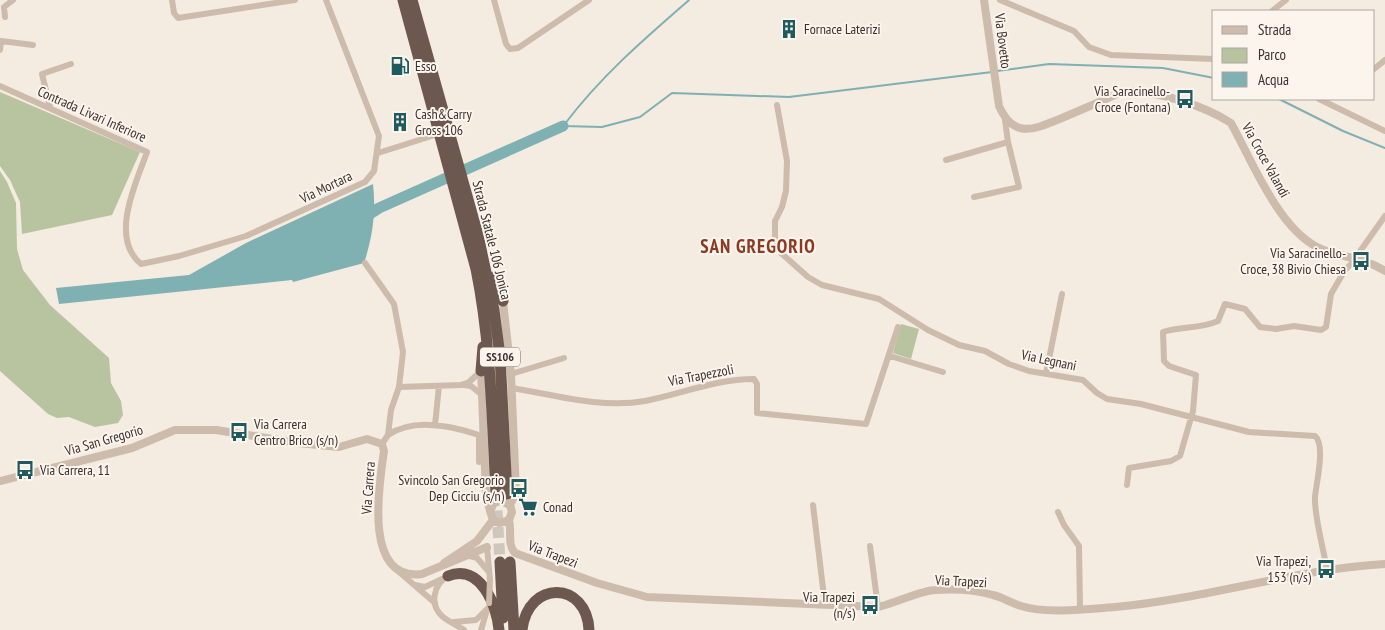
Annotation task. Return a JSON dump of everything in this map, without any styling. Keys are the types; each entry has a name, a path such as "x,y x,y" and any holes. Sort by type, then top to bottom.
{"highway":[{"name":"Strada Statale 106 Jonica","path":"403,0 469,224 485,313 504,498"},
{"name":"Strada Statale 106 Jonica","path":"412,0 444,141"},
{"name":"Strada Statale 106 Jonica","path":"469,224 478,235 494,310 500,356 504,498"},
{"path":"478,235 503,301"},
{"path":"482,371 485,313"},
{"path":"501,630 505,562 514,630"},
{"path":"448,576 465,574 480,585 492,598 501,630"},
{"path":"522,630 525,613 531,604 544,595 554,593 570,596 578,602 587,615 589,630"}],"street":[{"path":"5,17 4,7 13,0"},
{"path":"172,0 174,13 178,18 296,0"},
{"name":"Via Mortara","path":"141,264 179,256 246,236 305,211 365,182 374,172 379,136 326,0"},
{"path":"494,0 506,44 510,49 518,48 589,0"},
{"name":"Via Bovetto","path":"984,0 999,106 1005,120"},
{"path":"1000,0 1074,31 1089,47 1111,55 1212,59"},
{"path":"1273,10 1286,0"},
{"path":"0,50 0,41 33,45"},
{"path":"1375,68 1385,60"},
{"path":"50,108 42,74 71,64"},
{"name":"Contrada Livari Inferiore","path":"0,86 147,152 127,206 126,241 135,260 141,264"},
{"name":"Via Croce Valandi","path":"1005,120 1018,128 1034,130 1123,92 1142,92 1170,98 1218,115 1231,123 1281,213 1301,238 1320,248 1356,257 1385,271"},
{"path":"1325,100 1385,130"},
{"name":"Via Legnani","path":"777,105 788,162 786,191 782,207 775,221 775,238 781,253 808,277 822,285 879,299 928,330 959,345 985,351 1009,364 1046,374 1083,380 1097,393 1107,399 1141,404 1191,419 1249,432 1312,435 1318,438 1319,474 1315,498 1327,570"},
{"path":"974,197 1019,187 1008,142 1005,120"},
{"path":"378,153 444,141"},
{"path":"946,160 1008,142"},
{"path":"1127,485 1128,468 1171,461 1180,456 1191,419 1196,375 1168,366 1164,360 1163,332 1180,327 1193,328 1218,321 1225,304 1245,309 1260,327 1276,329 1294,326 1321,330 1326,326 1332,291 1345,270 1385,216"},
{"path":"365,263 394,304 402,352 399,387 391,410 388,434 382,444"},
{"path":"1046,374 1062,294"},
{"path":"490,512 492,505 497,501 504,501 504,498 516,493 512,388 503,301"},
{"path":"898,327 890,356 942,372"},
{"name":"Via Trapezzoli","path":"512,388 606,404 644,401 678,391 754,378 757,384 757,413 866,424 890,356"},
{"path":"511,374 564,358"},
{"path":"482,371 486,494 493,520 499,523 509,520 512,512 504,498"},
{"path":"461,385 468,383 482,371"},
{"path":"399,387 461,385 471,386 482,395"},
{"path":"435,425 438,386"},
{"path":"388,434 400,428 435,425 452,426 479,435 479,462"},
{"name":"Via San Gregorio","path":"0,482 132,448 175,430 216,430"},
{"name":"Via Carrera","path":"216,430 306,444 339,446 367,439 382,444 384,451 378,495 379,532 387,556 398,571"},
{"path":"813,505 825,605"},
{"path":"1058,512 1064,526 1079,546 1080,608"},
{"path":"434,570 477,541 493,520"},
{"name":"Via Trapezi","path":"509,520 510,545 515,553 553,569 614,588 663,599 724,599 758,603 878,607 897,603 934,590 978,592 993,595 1021,606 1041,610 1115,607 1220,592 1357,564 1385,564"},
{"path":"481,630 488,606 490,577 487,530"},
{"path":"477,541 483,542 487,547"},
{"path":"870,546 878,607"},
{"path":"398,571 413,575 434,570 487,547"},
{"path":"470,556 477,558 490,577"},
{"path":"398,571 435,603 440,614 464,630"},
{"path":"409,581 422,587 448,576"},
{"path":"435,603 437,587 448,576"},
{"path":"450,621 462,623 476,620 488,606"}],"green space":[{"path":"0,92 140,152 112,215 22,234 20,202 10,180 0,166"},
{"path":"0,171 16,203 17,249 23,270 50,305 109,358 111,383 121,401 123,415 118,423 95,427 69,417 57,418 48,414 0,371"},
{"path":"901,324 919,329 911,359 893,353"}],"water":[{"path":"373,184 373,224 364,263 293,282 292,280 59,304 56,288 189,275 246,243"}],"waterway":[{"path":"564,125 592,91 639,44 689,0"},
{"path":"997,71 1049,64 1163,68 1212,78"},
{"path":"563,126 602,127 640,117 672,93 789,97 992,72"},
{"path":"1281,100 1343,131 1385,148"},
{"path":"365,217 379,208 563,126"}],"tunnel":[{"path":"496,494 500,562"}],"place":[{"name":"Fornace Laterizi","path":"789,29"},
{"name":"Esso","path":"400,66"},
{"name":"Via Saracinello- Croce (Fontana)","path":"1185,99"},
{"name":"Cash&Carry Gross 106","path":"400,122"},
{"name":"Via Saracinello- Croce, 38 Bivio Chiesa","path":"1361,261"},
{"name":"Via Carrera Centro Brico (s/n)","path":"239,432"},
{"name":"Via Carrera, 11","path":"25,470"},
{"name":"Svincolo San Gregorio Dep Cicciu (s/n)","path":"519,488"},
{"name":"Conad","path":"528,507"},
{"name":"Via Trapezi, 153 (n/s)","path":"1326,569"},
{"name":"Via Trapezi (n/s)","path":"870,605"}],"district":[{"name":"SAN GREGORIO","path":"758,246"}]}
